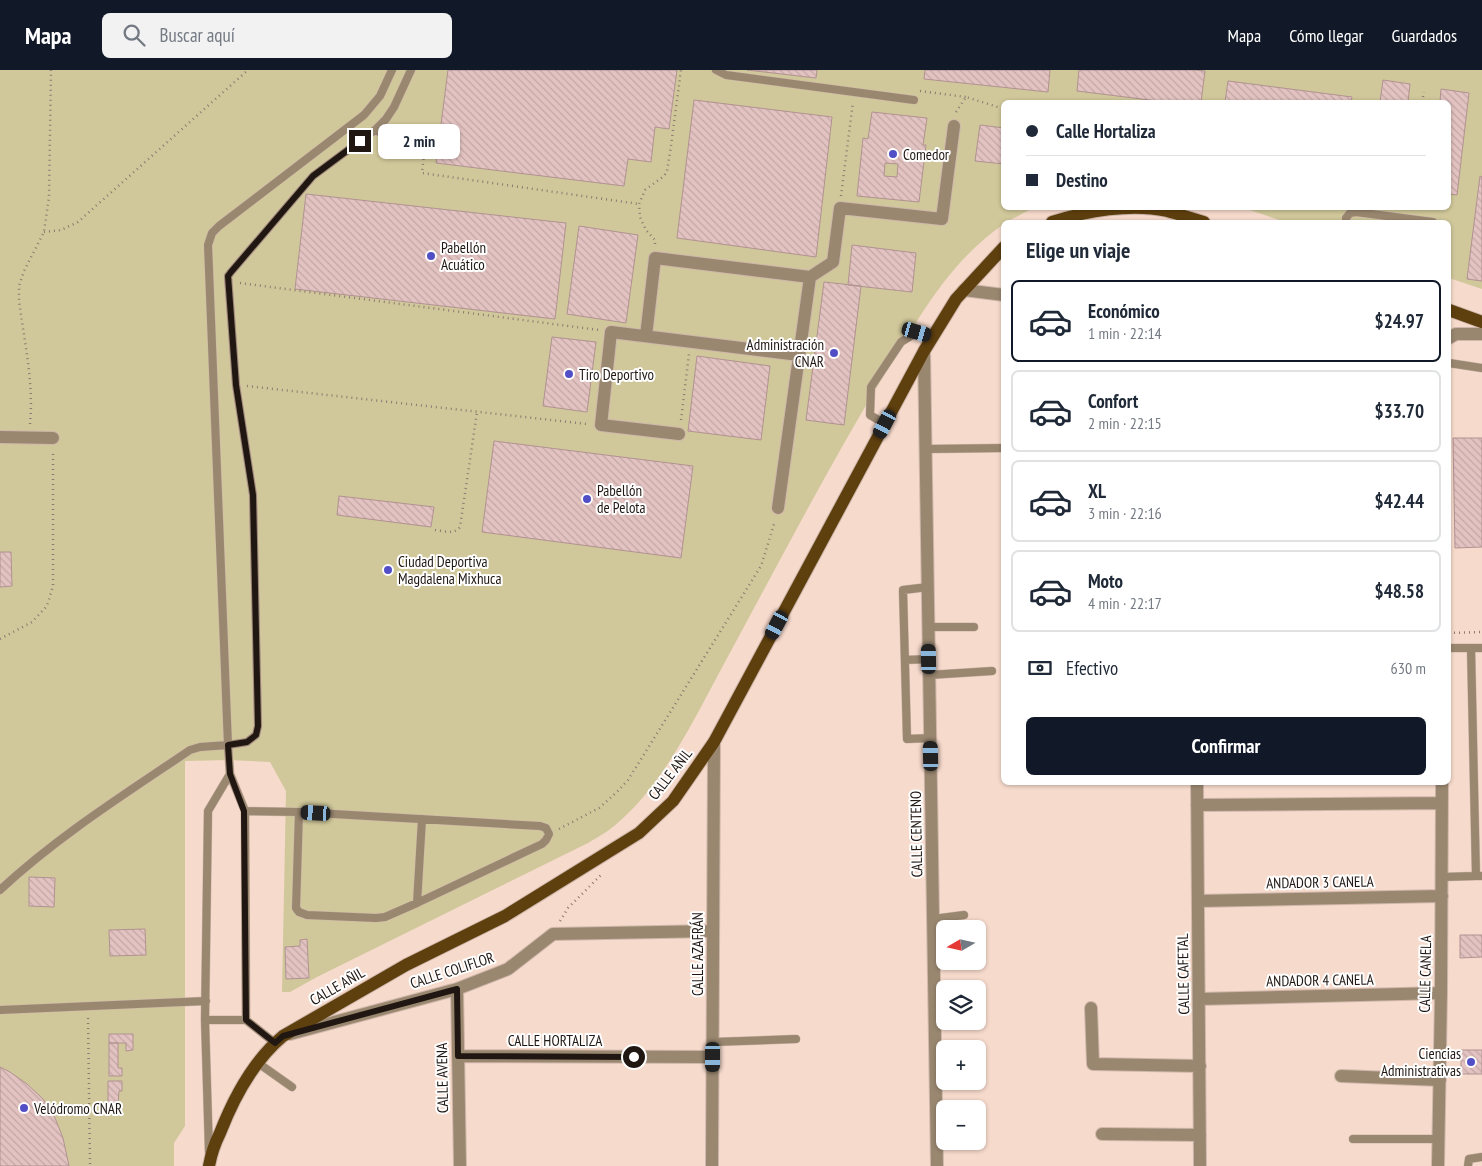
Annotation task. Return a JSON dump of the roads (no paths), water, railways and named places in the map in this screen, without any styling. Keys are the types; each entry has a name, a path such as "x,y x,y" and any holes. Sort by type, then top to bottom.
{"main road":[{"path":"1058,220 1076,214 1109,210"},
{"path":"1156,210 1197,220"},
{"name":"CALLE AÑIL","path":"209,1164 227,1114 244,1080 279,1039 406,965 505,916 640,833 673,801 714,742 924,351 956,299 1001,250"},
{"path":"1451,311 1482,322"}],"street":[{"path":"646,336 655,258 810,277 833,262 840,208 942,219 954,126"},
{"path":"778,508 810,277"},
{"path":"964,290 1001,295"},
{"path":"679,434 601,425 610,332 799,355"},
{"path":"1451,337 1456,334 1482,334"},
{"name":"CALLE CENTENO","path":"924,351 937,1166"},
{"path":"0,438 53,438"},
{"name":"CALLE AZAFRÁN","path":"712,1166 714,742"},
{"name":"CALLE CAFETAL","path":"1197,785 1200,1166"},
{"name":"CALLE CANELA","path":"1438,1166 1442,785"},
{"path":"1197,805 1442,803"},
{"name":"ANDADOR 3 CANELA","path":"1198,901 1442,896"},
{"name":"CALLE COLIFLOR","path":"279,1039 457,989 508,969 553,934 713,932"},
{"name":"CALLE AVENA","path":"457,989 460,1166"},
{"name":"ANDADOR 4 CANELA","path":"1200,999 1441,993"},
{"path":"1091,1008 1093,1064 1200,1066"},
{"name":"CALLE HORTALIZA","path":"458,1056 713,1057"},
{"path":"1340,1076 1440,1080"},
{"path":"1102,1134 1200,1135"}],"lane":[{"path":"246,1020 244,811 230,774 228,745 208,245 212,233 219,226 364,115 380,96 392,70"},
{"path":"0,890 64,836 190,750 200,747 247,742 256,735 258,726 253,495 236,385 228,281 231,272 313,176 375,130 394,107 411,70"},
{"path":"716,70 726,75 914,100"},
{"path":"375,130 393,138 426,144"},
{"path":"1346,220 1350,213 1356,212 1418,220"},
{"path":"885,424 870,415 871,387 901,342 917,332 933,336"},
{"path":"1451,363 1482,368"},
{"path":"926,450 1001,448"},
{"path":"928,587 903,590 907,740 930,738"},
{"path":"929,627 974,626"},
{"path":"1451,648 1482,648"},
{"path":"1442,877 1479,876 1471,648"},
{"path":"905,660 929,659"},
{"path":"929,675 992,671"},
{"path":"209,1164 204,1020 206,1001 208,811 230,774"},
{"path":"244,811 299,812 540,826 546,828 548,834 542,844 385,917 307,915 299,912 296,908 299,812"},
{"path":"417,903 422,819"},
{"path":"933,918 964,915"},
{"path":"0,1010 206,1001"},
{"path":"204,1020 246,1020 279,1039"},
{"path":"713,1042 796,1039"},
{"path":"258,1063 292,1087"},
{"path":"1353,1139 1439,1139"},
{"path":"1468,1166 1469,1159 1482,1157"}],"place":[{"name":"Comedor","path":"893,154"},
{"name":"Pabellón Acuático","path":"431,256"},
{"name":"Administración CNAR","path":"834,353"},
{"name":"Tiro Deportivo","path":"569,374"},
{"name":"Pabellón de Pelota","path":"587,499"},
{"name":"Ciudad Deportiva Magdalena Mixhuca","path":"388,570"},
{"name":"Ciencias Administrativas","path":"1471,1062"},
{"name":"Velódromo CNAR","path":"24,1108"}]}
